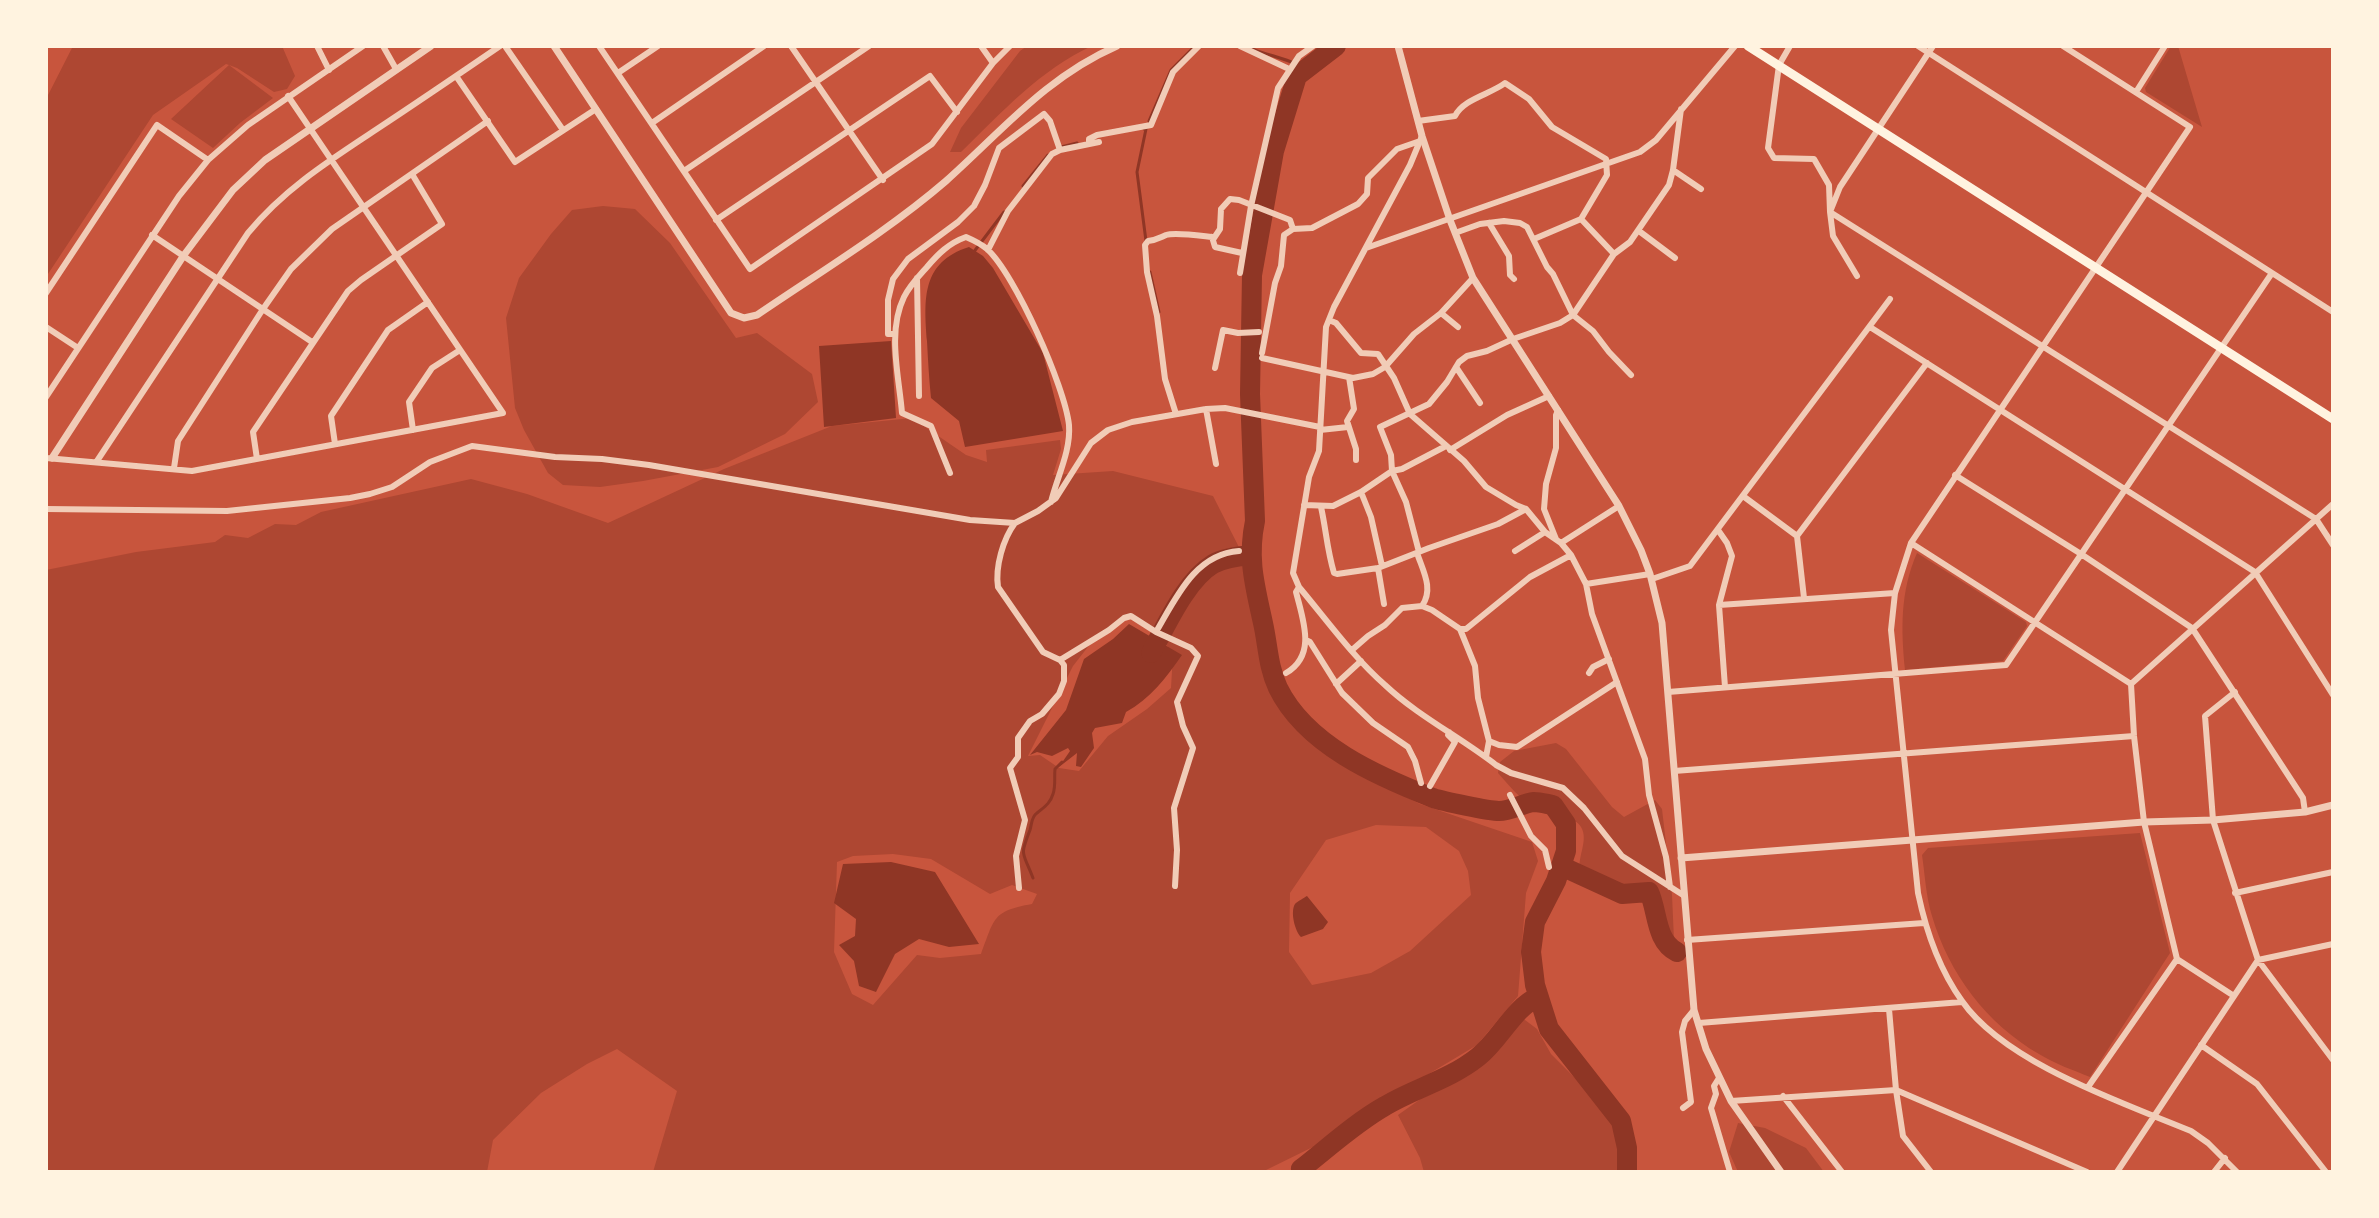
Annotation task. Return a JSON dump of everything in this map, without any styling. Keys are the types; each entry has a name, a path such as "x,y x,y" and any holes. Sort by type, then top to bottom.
{"main road":[{"path":"1748,46 2333,419"}],"street":[{"path":"317,46 329,70"},
{"path":"46,397 152,235 208,160 248,125 363,46"},
{"path":"383,46 396,69"},
{"path":"49,458 184,255 233,190 265,160 431,46"},
{"path":"97,461 248,233 268,209 332,159 503,46 563,130"},
{"path":"554,46 731,313 744,318 757,315 904,214 946,180 1041,92 1072,70 1117,46"},
{"path":"599,46 750,269 932,144 993,63 1010,46"},
{"path":"618,73 658,46"},
{"path":"652,123 764,46"},
{"path":"791,46 883,180"},
{"path":"684,171 869,46"},
{"path":"981,46 993,63"},
{"path":"1089,144 1089,139 1097,135 1151,125 1173,72 1199,46"},
{"path":"1240,46 1289,69"},
{"path":"1240,273 1272,106 1289,69 1299,56 1313,46"},
{"path":"1398,46 1421,139 1473,278 1619,506 1651,576 1662,623 1694,1010 1706,1049 1731,1101 1781,1172"},
{"path":"1366,248 1640,152 1656,140 1735,46"},
{"path":"1790,46 1779,65 1768,148 1774,158 1814,159 1829,185 1833,236 1857,276"},
{"path":"1918,46 1931,50 2333,312"},
{"path":"2063,46 2190,127 1911,543 1895,593 1891,630 1918,893 1933,947 1962,1002 1990,1031 2041,1065 2191,1131 2225,1158 2237,1172"},
{"path":"2136,92 2165,46"},
{"path":"1830,212 1840,187 1931,50"},
{"path":"456,76 515,162 596,109"},
{"path":"716,220 930,76 957,112"},
{"path":"1418,121 1455,116 1458,110 1505,83 1529,99 1552,127 1606,159 1607,175 1581,219 1534,239"},
{"path":"49,458 192,471 503,413 288,96"},
{"path":"1422,606 1427,597 1428,583 1406,502 1392,471 1391,455 1380,427 1429,404 1467,356 1560,323 1573,315 1614,254 1639,231 1669,185 1681,109"},
{"path":"895,334 888,334 888,300 893,279 908,259 958,222 974,206 999,148 1044,114 1050,121 1060,150"},
{"path":"174,468 178,441 263,309 310,248 332,229 488,121"},
{"path":"46,293 157,125 208,160"},
{"path":"989,139 999,148"},
{"path":"1421,139 1397,149 1387,158 1368,178 1367,194 1358,204 1312,228 1293,229 1284,235 1281,266 1262,355 1286,365 1349,377 1373,374 1385,367 1414,334 1441,313 1473,278"},
{"path":"1421,139 1326,327 1319,451 1309,477 1293,573 1299,587 1361,661 1399,697 1511,773 1563,788 1584,808 1622,856 1683,895"},
{"path":"988,250 1008,211 1052,154 1099,142"},
{"path":"1673,170 1701,189"},
{"path":"257,459 253,432 348,291 442,224 412,174"},
{"path":"1176,414 1165,379 1145,245 1167,234 1214,238 1220,229 1221,209 1230,199 1290,220 1293,229"},
{"path":"1830,212 2316,519 2333,545"},
{"path":"1581,219 1614,254"},
{"path":"1455,233 1489,223 1520,223 1527,227 1573,315 1593,331 1631,375"},
{"path":"1489,223 1509,256 1510,275 1514,279"},
{"path":"1639,231 1675,258"},
{"path":"152,235 312,342"},
{"path":"950,473 931,426 902,413 895,334 902,300 917,278 937,255 954,241 966,237 988,250 1007,275 1047,354 1065,408 1069,427 1066,452 1051,502"},
{"path":"1212,237 1215,247 1242,253"},
{"path":"1668,692 2006,665 2272,273"},
{"path":"917,278 919,396"},
{"path":"1586,584 1651,576 1690,566 1890,299"},
{"path":"335,444 331,416 388,330 428,302"},
{"path":"1441,313 1458,327"},
{"path":"1329,320 1336,323 1361,353 1378,354 1394,378 1410,414 1464,461 1486,487 1526,509 1545,532 1559,541"},
{"path":"46,327 78,348"},
{"path":"1870,327 2255,572 2333,695"},
{"path":"1215,368 1223,330 1259,332"},
{"path":"413,430 409,402 432,368 460,350"},
{"path":"1804,598 1797,536 1927,363"},
{"path":"1456,367 1480,403"},
{"path":"1349,377 1354,409 1347,421 1356,449 1356,460"},
{"path":"1304,505 1333,506 1392,471 1448,448 1549,396"},
{"path":"1019,888 1016,856 1025,820 1010,768 1018,757 1018,738 1030,721 1049,708 1059,694 1064,681 1064,665 1043,652 998,587 996,575 1008,532 1015,523 1056,498 1091,443 1108,430 1132,422 1225,408 1320,428 1348,427"},
{"path":"1206,409 1216,464"},
{"path":"1558,410 1556,448 1546,484 1544,509 1559,541 1571,555 1586,584 1592,614 1645,759 1649,795 1666,857 1670,887"},
{"path":"46,509 227,511 350,498 392,487 430,462 472,446 649,465 970,520 1015,523"},
{"path":"1955,475 2192,628 2303,798 2305,812"},
{"path":"1361,492 1371,517 1384,604"},
{"path":"1743,496 1797,536"},
{"path":"2131,684 2333,504"},
{"path":"1559,541 1619,506"},
{"path":"1321,507 1326,544 1334,573 1337,574 1380,567 1498,524 1526,509"},
{"path":"1718,530 1732,556 1719,605 1725,687"},
{"path":"1515,551 1545,532"},
{"path":"1911,543 2131,684"},
{"path":"1156,632 1183,586 1200,566 1211,559 1239,551"},
{"path":"1460,629 1470,627 1530,577 1571,555"},
{"path":"1286,673 1303,658 1306,640 1296,592 1299,587"},
{"path":"1719,605 1895,593"},
{"path":"1352,650 1402,608 1422,606 1460,629 1475,666 1478,698 1489,741 1486,757"},
{"path":"1060,660 1131,616 1191,648 1198,656 1177,702 1193,748 1174,808 1177,850 1175,886"},
{"path":"1306,640 1342,693 1373,723 1408,747 1421,783"},
{"path":"1589,673 1593,667 1609,659"},
{"path":"1336,684 1361,661"},
{"path":"1489,741 1517,747 1617,682"},
{"path":"2131,684 2144,822 2177,959 2234,996"},
{"path":"2235,692 2205,716 2213,820 2258,960 2333,1060"},
{"path":"1430,786 1455,742 1448,735 1449,731"},
{"path":"1674,771 2134,736"},
{"path":"1510,795 1531,836 1545,850 1549,867"},
{"path":"1681,858 2144,822 2213,820 2305,812 2333,805"},
{"path":"2235,893 2333,872"},
{"path":"1687,940 1924,923"},
{"path":"2117,1172 2258,960 2333,944"},
{"path":"2088,1087 2177,959"},
{"path":"1699,1023 1962,1002"},
{"path":"1889,1009 1903,1136 1931,1172"},
{"path":"1683,1108 1691,1102 1682,1032 1685,1021 1694,1010"},
{"path":"2201,1045 2257,1084 2326,1172"},
{"path":"1719,1078 1714,1086 1716,1094 1711,1108 1730,1172"},
{"path":"1731,1101 1896,1090 2087,1172"},
{"path":"1783,1096 1842,1172"},
{"path":"2214,1172 2225,1158"}],"shaded area":[{"path":"73,46 282,46 295,76 287,89 274,92 226,64 153,115 46,277 46,99"},
{"path":"1027,46 1092,46 1039,79 961,152 950,152 961,128"},
{"path":"2171,46 2178,46 2202,127 2146,92 2145,88"},
{"path":"229,65 273,98 213,148 171,119"},
{"path":"603,206 635,209 670,243 736,338 757,333 812,374 818,402 785,434 718,467 643,481 600,487 563,485 548,473 515,408 506,318 519,278 551,234 572,210"},
{"path":"969,247 983,256 993,268 1043,353 1063,431 965,447 959,421 931,398 926,311 929,284 942,262"},
{"path":"891,341 896,418 824,427 819,346"},
{"path":"912,418 966,455 987,462 986,450 1060,440 1061,449 1053,475 1113,471 1213,496 1247,563 1260,644 1281,705 1330,753 1386,787 1420,804 1532,842 1538,861 1526,893 1518,996 1477,1045 1362,1114 1321,1143 1262,1172 653,1172 677,1091 617,1049 541,1093 493,1140 487,1172 46,1172 46,570 136,552 215,542 225,535 248,538 275,524 296,525 321,512 471,479 527,494 608,523 724,469 832,426","holes":["1129,618 1156,631 1173,654 1171,688 1108,736 1079,771 1059,768 1040,755 1028,756 1073,666 1098,634","1376,825 1426,827 1459,851 1468,871 1471,895 1410,951 1371,973 1312,985 1289,952 1290,893 1326,840","893,854 931,859 990,894 1012,885 1037,894 1032,904 1009,910 997,918 981,954 940,958 917,955 873,1005 852,994 834,952 837,862 853,856"]},
{"path":"1917,553 2026,622 2027,626 2003,661 1905,670 1903,611 1907,582"},
{"path":"1129,624 1182,655 1170,672 1150,694 1126,712 1122,723 1095,728 1092,733 1094,748 1081,767 1076,766 1077,753 1059,767 1070,751 1068,748 1052,756 1037,752 1030,755 1066,710 1084,659"},
{"path":"1556,743 1566,749 1612,807 1624,817 1655,800 1662,809 1674,940 1664,939 1646,899 1587,877 1580,871 1584,837 1578,823 1546,814 1532,806 1498,773 1500,762 1514,751"},
{"path":"2140,833 2170,953 2090,1077 2051,1061 2020,1042 1972,996 1939,937 1928,901 1922,855 1928,848"},
{"path":"891,862 935,872 979,944 949,947 919,939 895,954 876,992 859,986 854,961 839,945 855,936 856,919 834,903 843,864"},
{"path":"1307,896 1328,922 1323,929 1301,937 1293,912 1296,903"},
{"path":"1521,1017 1537,1029 1551,1054 1608,1111 1620,1136 1624,1172 1424,1172 1398,1115 1439,1086 1482,1063"},
{"path":"1738,1123 1765,1128 1806,1148 1824,1172 1738,1172 1729,1152"}],"waterway":[{"path":"1149,121 1171,70 1195,46"},
{"path":"1336,46 1297,76 1274,151 1252,275 1250,394 1255,521 1252,560 1272,672 1290,708 1306,726 1345,756 1389,780 1433,798 1499,811 1534,802 1553,805 1566,824 1566,851 1556,881 1535,922 1531,952 1535,985 1549,1029 1621,1121 1627,1148 1627,1172"},
{"path":"1253,49 1304,69"},
{"path":"1144,129 1137,172 1146,241"},
{"path":"1061,147 1077,143"},
{"path":"1023,186 1048,155"},
{"path":"973,253 1004,212"},
{"path":"1150,272 1159,312"},
{"path":"1151,653 1178,604 1203,571 1222,560 1251,555"},
{"path":"1033,878 1024,846 1034,816 1052,797 1055,769 1062,762"},
{"path":"1561,866 1622,894 1649,892 1661,933 1677,952"},
{"path":"1302,1172 1301,1169 1374,1113 1478,1057 1514,1016 1538,997"}]}
